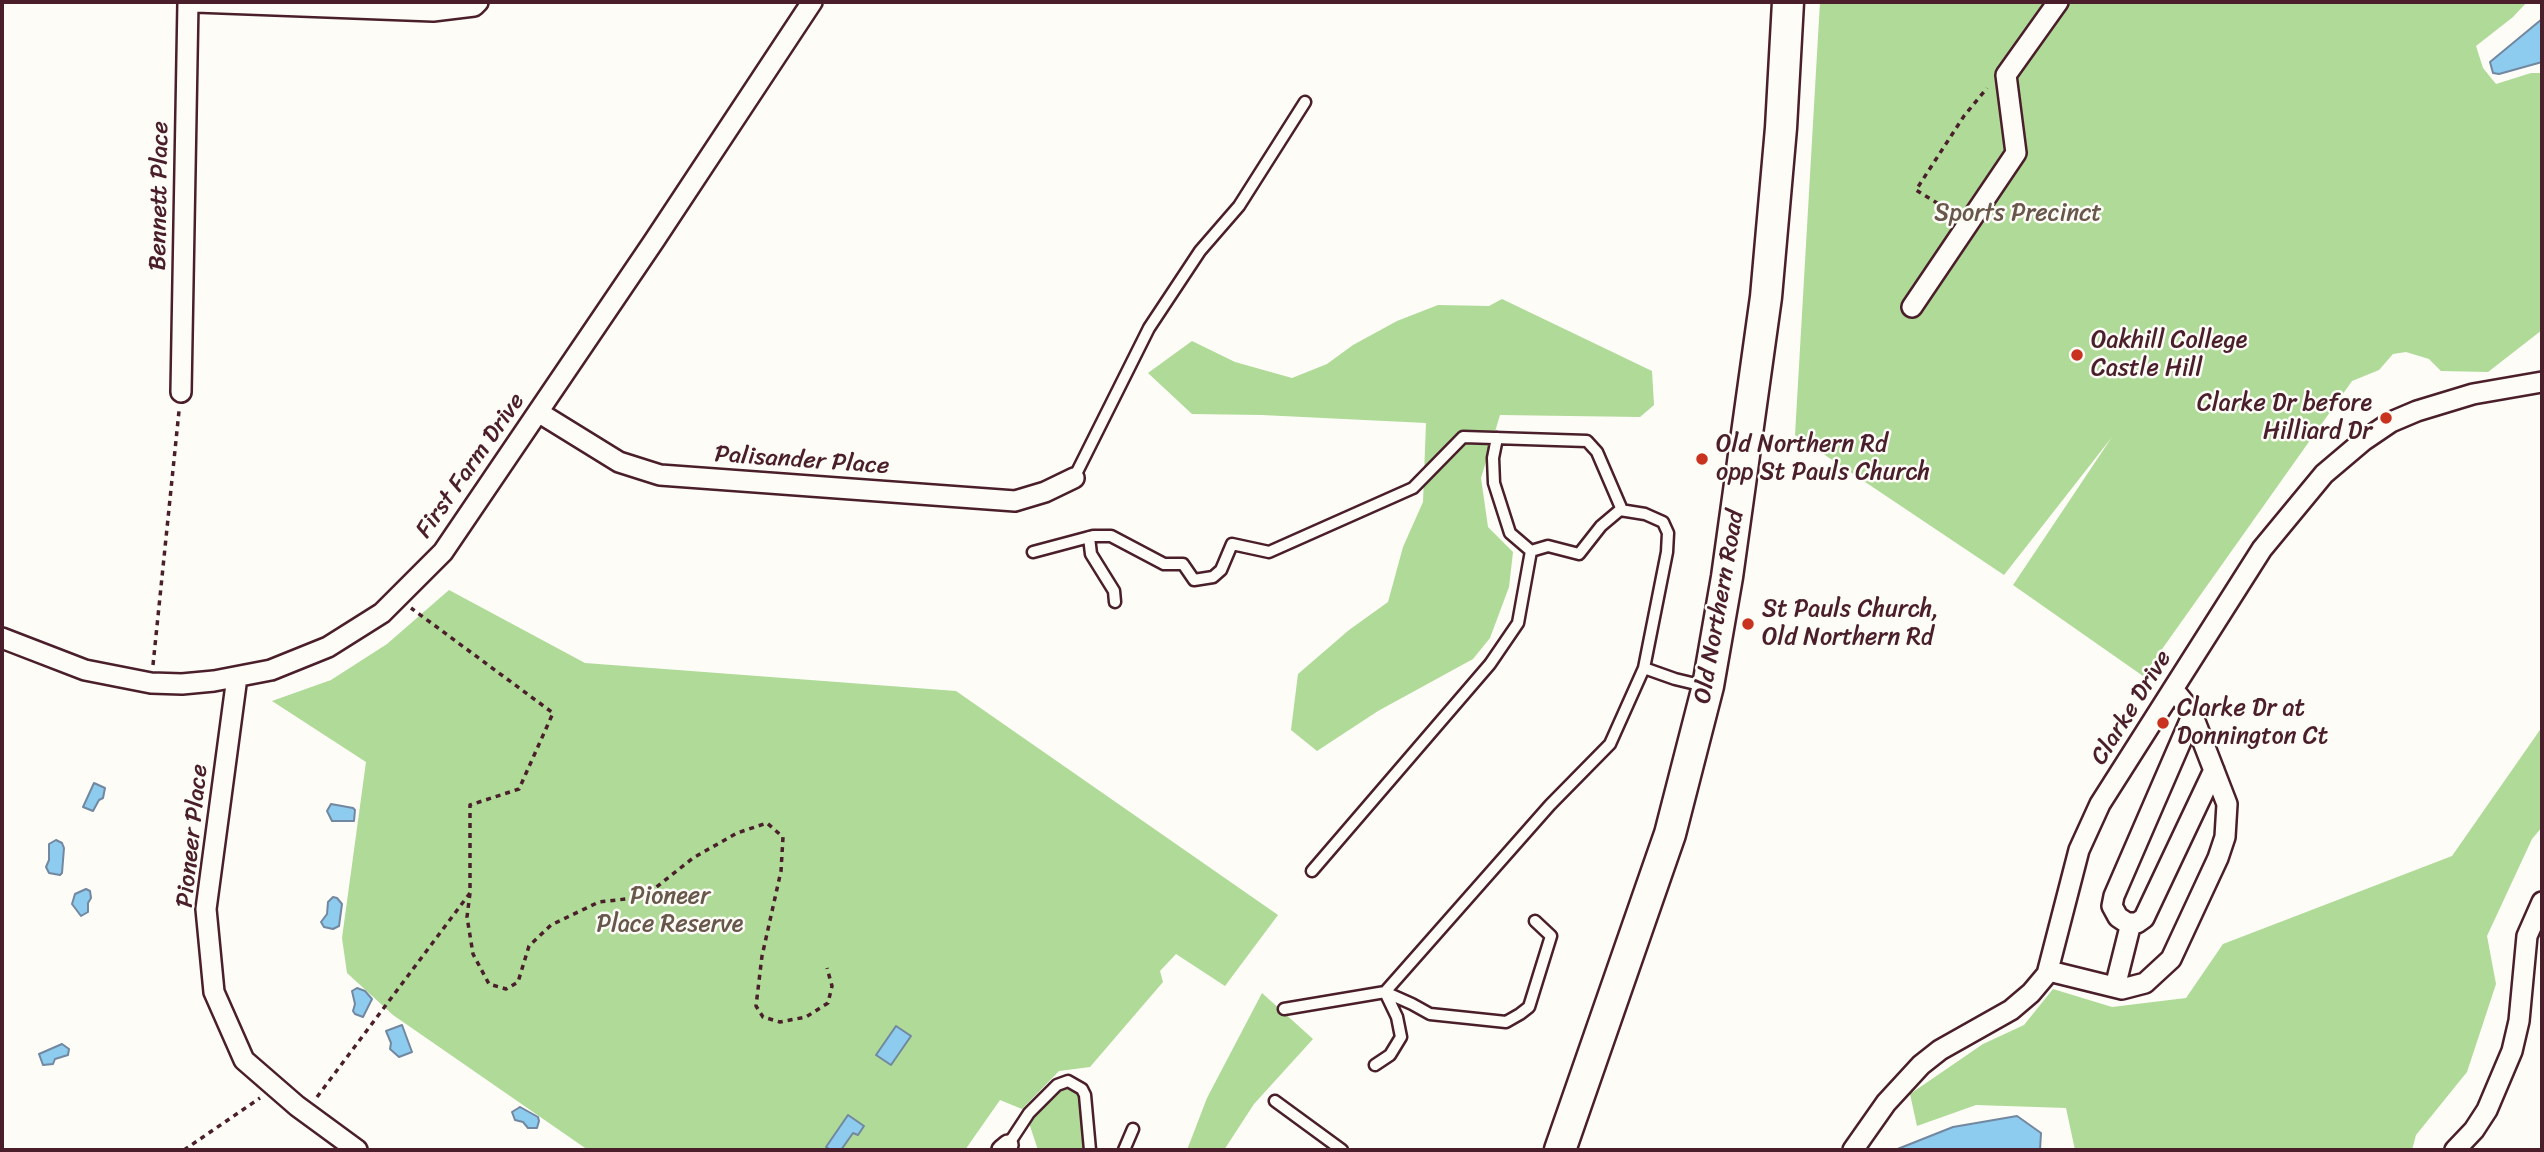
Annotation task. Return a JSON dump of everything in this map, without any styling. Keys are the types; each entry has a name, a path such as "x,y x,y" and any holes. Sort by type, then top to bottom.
{"main road":[{"name":"Old Northern Road","path":"1560,1150 1670,834 1708,687 1727,577 1766,297 1781,128 1788,2"}],"street":[{"name":"Bennett Place","path":"181,392 188,2"},
{"path":"196,2 433,11 474,6 478,2"},
{"name":"First Farm Drive","path":"2,638 85,670 151,682 182,684 271,670 328,647 382,613 443,552 812,2"},
{"path":"1912,307 2016,153 2006,75 2058,2"},
{"name":"Clarke Drive","path":"1853,1150 1886,1103 1921,1066 1940,1050 2011,1010 2031,993 2049,971 2079,850 2100,804 2262,549 2324,474 2363,441 2391,422 2417,411 2473,394 2542,382"},
{"name":"Palisander Place","path":"538,412 619,462 660,475 1015,501 1045,492 1074,478"},
{"name":"Pioneer Place","path":"237,677 206,909 214,992 244,1060 357,1150"},
{"path":"2049,971 2122,989 2145,983 2171,959 2218,858 2227,820 2227,804 2192,716 2173,689"},
{"path":"2192,716 2114,896 2112,906 2118,918 2130,923 2137,923 2144,918 2214,770"},
{"path":"2455,1150 2474,1130 2487,1110 2512,1051 2519,1021 2528,936 2542,902"},
{"path":"2115,987 2130,923"}],"lane":[{"path":"1074,478 1149,328 1200,251 1239,206 1305,102"},
{"path":"1032,552 1089,537 1111,536 1164,564 1183,564 1194,580 1213,577 1221,570 1232,544 1269,552 1413,488 1463,437 1587,441 1597,452 1622,510"},
{"path":"1497,438 1493,458 1493,483 1510,533 1531,551"},
{"path":"1385,992 1550,805 1609,744 1644,668 1667,552 1668,533 1663,522 1645,514 1622,510 1601,526 1579,554 1548,546 1531,551"},
{"path":"1089,537 1091,554 1114,591 1115,602"},
{"path":"1312,871 1490,664 1518,623 1531,551"},
{"path":"1644,668 1708,687"},
{"path":"1284,1009 1385,992 1430,1014 1506,1022 1529,1007 1551,936 1535,921"},
{"path":"1375,1065 1390,1055 1401,1037 1397,1017 1385,992"},
{"path":"1005,1148 1029,1112 1057,1085 1068,1081 1082,1089 1085,1095 1090,1150"},
{"path":"1275,1101 1342,1150"},
{"path":"1124,1150 1133,1129"}],"path":[{"path":"1968,222 1916,190 1964,116 1991,83 2006,75"},
{"path":"151,682 181,392"},
{"path":"398,599 553,713 519,789 470,805 470,893 467,917 473,954 489,984 506,989 518,982 529,946 551,925 599,902 644,897 693,858 737,833 767,823 783,838 781,871 762,956 757,1006 763,1017 780,1022 806,1017 828,1003 832,986 827,968"},
{"path":"306,1112 470,893"},
{"path":"184,1150 276,1087"}],"green space":[{"name":"Sports Precinct","path":"1820,2 2527,2 2513,17 2476,46 2483,68 2496,84 2531,73 2542,73 2542,330 2488,372 2441,371 2429,359 2406,352 2393,354 2379,370 2352,381 2143,676 2013,585 2112,437 2004,575 1795,435"},
{"path":"1502,299 1652,371 1654,405 1640,417 1500,415 1481,478 1488,527 1513,552 1509,587 1490,638 1473,659 1378,711 1317,751 1291,730 1298,674 1349,630 1388,602 1403,547 1423,502 1426,423 1192,414 1148,373 1192,341 1235,362 1292,378 1327,364 1353,345 1397,321 1438,305 1489,306"},
{"name":"Pioneer Place Reserve","path":"449,590 585,663 956,691 1278,915 1225,986 1176,954 1160,971 1163,982 1090,1067 1059,1071 1022,1109 1000,1100 965,1150 588,1150 393,1015 347,973 342,938 366,762 272,701 331,680 387,644"},
{"path":"2542,727 2542,827 2532,839 2487,936 2496,984 2467,1072 2416,1135 2412,1150 2075,1150 2066,1108 1976,1105 1917,1126 1910,1094 1983,1044 2024,1025 2053,989 2112,1007 2186,998 2223,944 2452,856"},
{"path":"1262,993 1313,1039 1254,1104 1224,1150 1187,1150 1207,1098"},
{"path":"1052,1086 1070,1086 1078,1090 1082,1135 1088,1150 1038,1150 1029,1123 1033,1112"}],"water":[{"path":"2542,19 2542,62 2499,74 2493,73 2490,62"},
{"path":"94,783 105,788 103,798 93,811 83,807"},
{"path":"331,804 353,808 354,821 332,821 327,811"},
{"path":"56,840 62,843 64,848 60,875 49,873 46,867 49,844"},
{"path":"86,889 90,891 91,898 88,912 81,916 72,904 75,894"},
{"path":"333,897 342,904 339,926 333,929 324,927 321,922 327,914 328,902"},
{"path":"357,988 365,991 372,999 363,1017 353,1011 355,1004 352,991"},
{"path":"402,1025 412,1052 399,1057 390,1049 391,1043 386,1031"},
{"path":"896,1026 911,1036 891,1065 876,1055"},
{"path":"62,1044 69,1049 68,1055 55,1059 53,1064 43,1065 39,1054"},
{"path":"520,1107 538,1117 537,1128 528,1128 523,1122 515,1120 512,1112"},
{"path":"848,1115 864,1126 858,1135 853,1133 841,1150 831,1150 826,1147"},
{"path":"2017,1116 2041,1133 2040,1150 1895,1150 1953,1127"}],"place":[{"name":"Oakhill College Castle Hill","path":"2077,355"},
{"name":"Clarke Dr before Hilliard Dr","path":"2386,418"},
{"name":"Old Northern Rd opp St Pauls Church","path":"1702,459"},
{"name":"St Pauls Church, Old Northern Rd","path":"1748,624"},
{"name":"Clarke Dr at Donnington Ct","path":"2163,723"}]}
